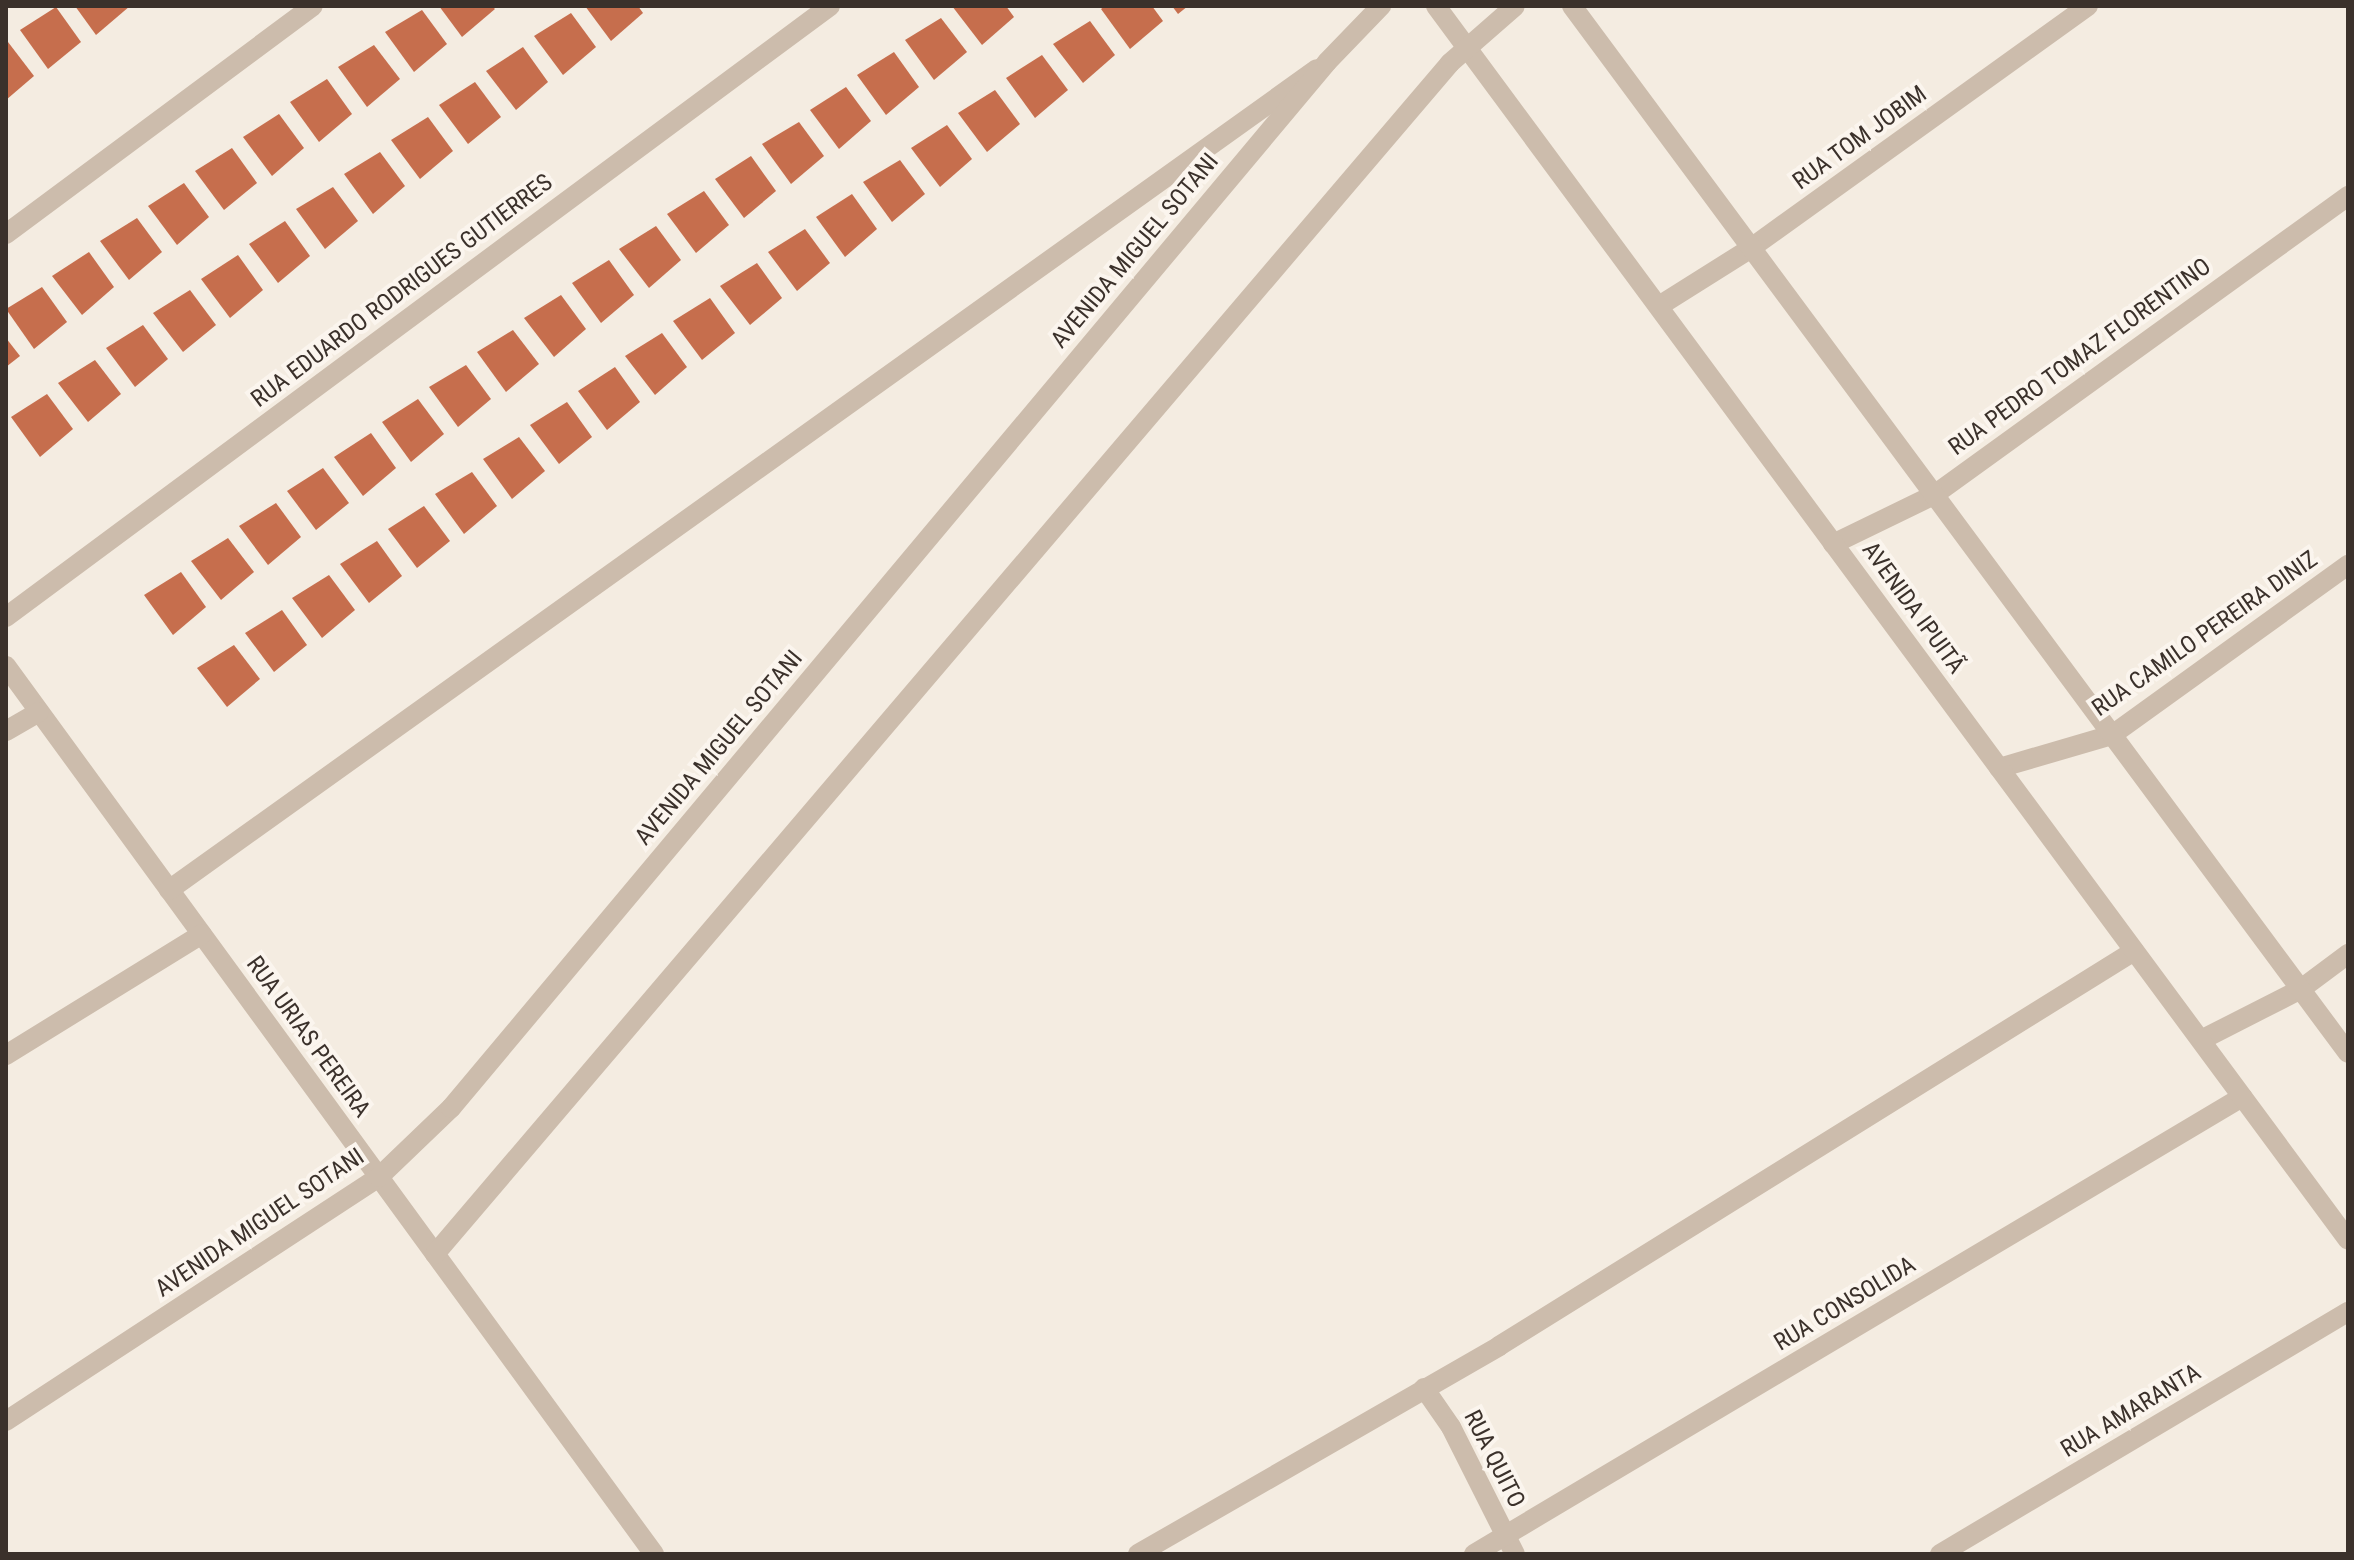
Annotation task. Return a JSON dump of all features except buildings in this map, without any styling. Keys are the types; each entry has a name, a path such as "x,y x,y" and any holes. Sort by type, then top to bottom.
{"street":[{"path":"6,234 313,6"},
{"name":"RUA EDUARDO RODRIGUES GUTIERRES","path":"6,617 830,6"},
{"name":"AVENIDA MIGUEL SOTANI","path":"6,1421 379,1177 451,1108 1327,62 1381,6"},
{"name":"AVENIDA IPUITÃ","path":"1436,6 2348,1240"},
{"path":"435,1254 1467,47 1515,6"},
{"path":"1572,6 2348,1053"},
{"name":"RUA TOM JOBIM","path":"1659,306 1751,248 2088,6"},
{"path":"169,890 1327,62"},
{"name":"RUA PEDRO TOMAZ FLORENTINO","path":"1833,544 1934,495 2348,196"},
{"name":"RUA CAMILO PEREIRA DINIZ","path":"1999,768 2112,735 2348,565"},
{"name":"RUA URIAS PEREIRA","path":"6,666 654,1554"},
{"path":"6,731 39,712"},
{"path":"6,1055 202,934"},
{"path":"1138,1554 1424,1388 2134,951"},
{"path":"2201,1040 2301,989 2348,954"},
{"name":"RUA CONSOLIDA","path":"1474,1554 1509,1545 2242,1097"},
{"name":"RUA AMARANTA","path":"1940,1554 2348,1312"},
{"name":"RUA QUITO","path":"1424,1388 1451,1427 1509,1545"}]}
